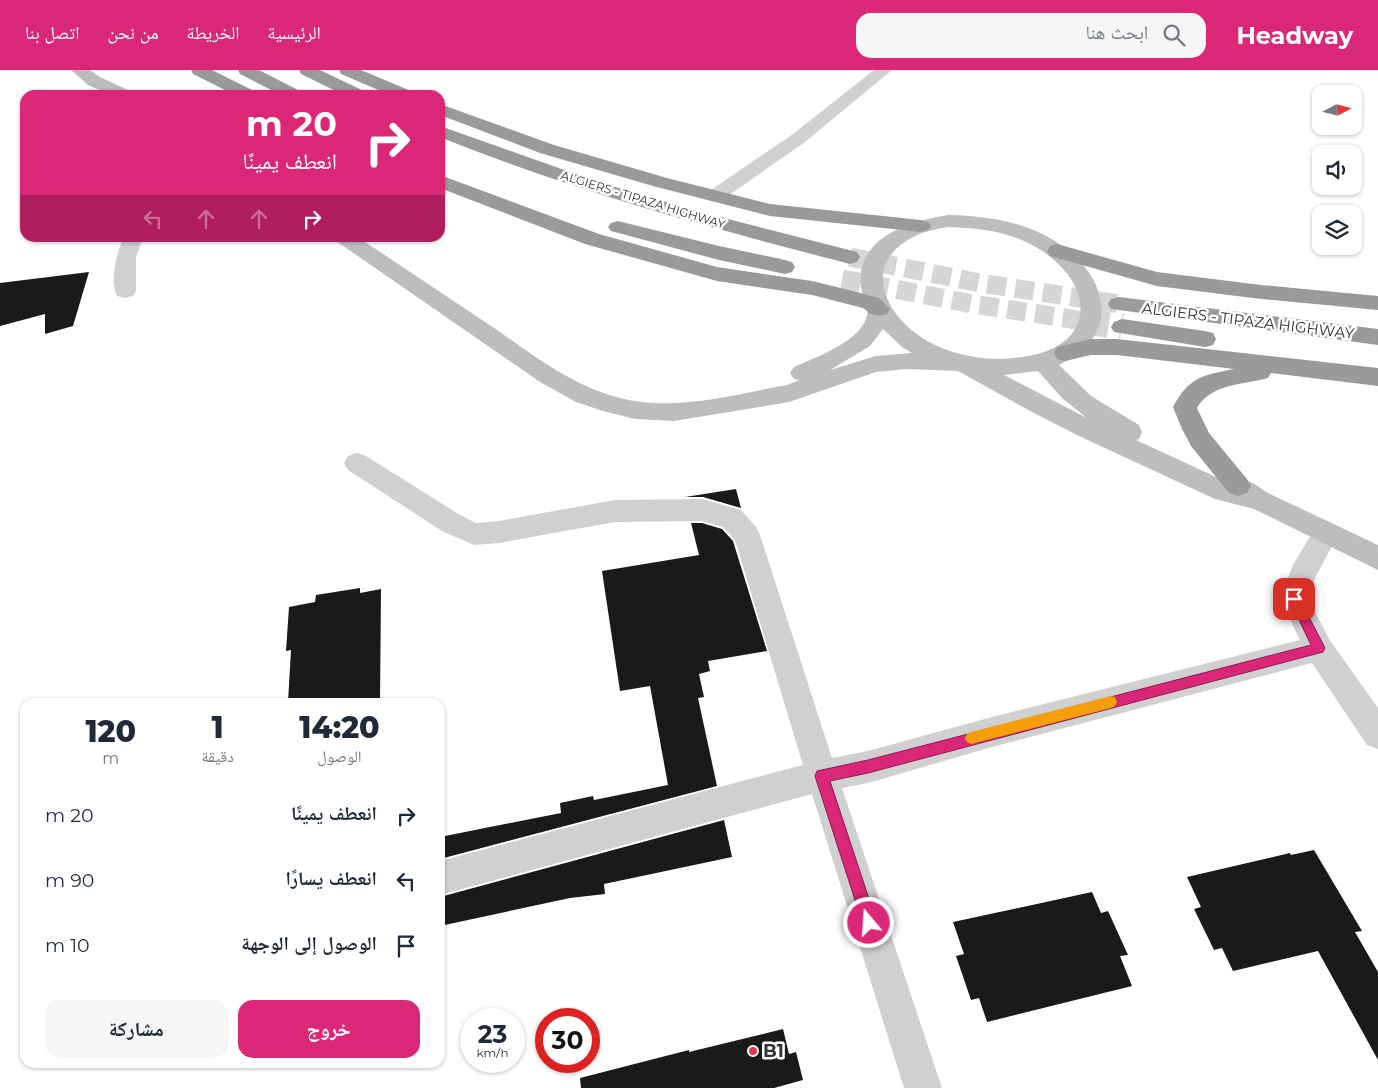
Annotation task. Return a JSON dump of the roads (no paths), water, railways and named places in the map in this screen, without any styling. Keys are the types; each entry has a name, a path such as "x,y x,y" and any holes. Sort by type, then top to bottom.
{"highway":[{"path":"199,70 238,90"},
{"path":"246,70 284,90"},
{"path":"307,70 348,90"},
{"path":"347,70 393,90"},
{"path":"445,111 547,149 660,182 770,210 921,226"},
{"name":"ALGIERS - TIPAZA HIGHWAY","path":"445,133 487,151 712,222 850,257"},
{"name":"ALGIERS - TIPAZA HIGHWAY","path":"445,165 538,203 596,220 720,253 842,279"},
{"path":"445,183 592,239 717,274 812,288 849,297 870,303 879,309"},
{"path":"1057,251 1157,279 1261,292 1378,303"},
{"name":"ALGIERS - TIPAZA HIGHWAY","path":"1119,304 1378,336"},
{"name":"ALGIERS - TIPAZA HIGHWAY","path":"1122,327 1284,351 1378,362"},
{"path":"1054,357 1091,347 1117,347 1378,377"},
{"path":"1249,493 1217,462 1189,424 1185,407 1194,393 1211,382 1247,373 1308,369"}],"main road":[{"path":"79,70 94,81 113,90"},
{"path":"352,242 548,376 584,396 636,410 674,412 730,405 789,393 876,364 906,361 962,363 990,367 1018,367 1054,357 1081,339 1090,322 1092,304 1086,285 1074,267 1057,251 1033,237 1005,226 948,221 921,226 902,234 887,244 876,258 871,274 872,291 879,309 893,326 911,341 935,354 962,363 1040,406 1224,492 1249,493"},
{"path":"730,405 847,350 870,331 875,324 879,309"},
{"path":"1054,357 1064,386 1092,409 1126,430 1378,558"}],"street":[{"path":"715,196 799,138 884,70"},
{"path":"125,291 126,257 132,242"},
{"path":"358,463 451,523 474,534 499,532 615,511 702,510 732,518 746,535 923,1088"},
{"path":"1326,533 1303,573 1294,599 1319,648 1378,734"},
{"path":"445,877 822,776 868,766 992,732 1319,648"}],"tunnel":[{"path":"850,257 980,283 1119,304"},
{"path":"842,279 973,304 1091,322"},
{"path":"1083,321 1122,327"}],"place":[{"name":"B1","path":"753,1051"}]}
